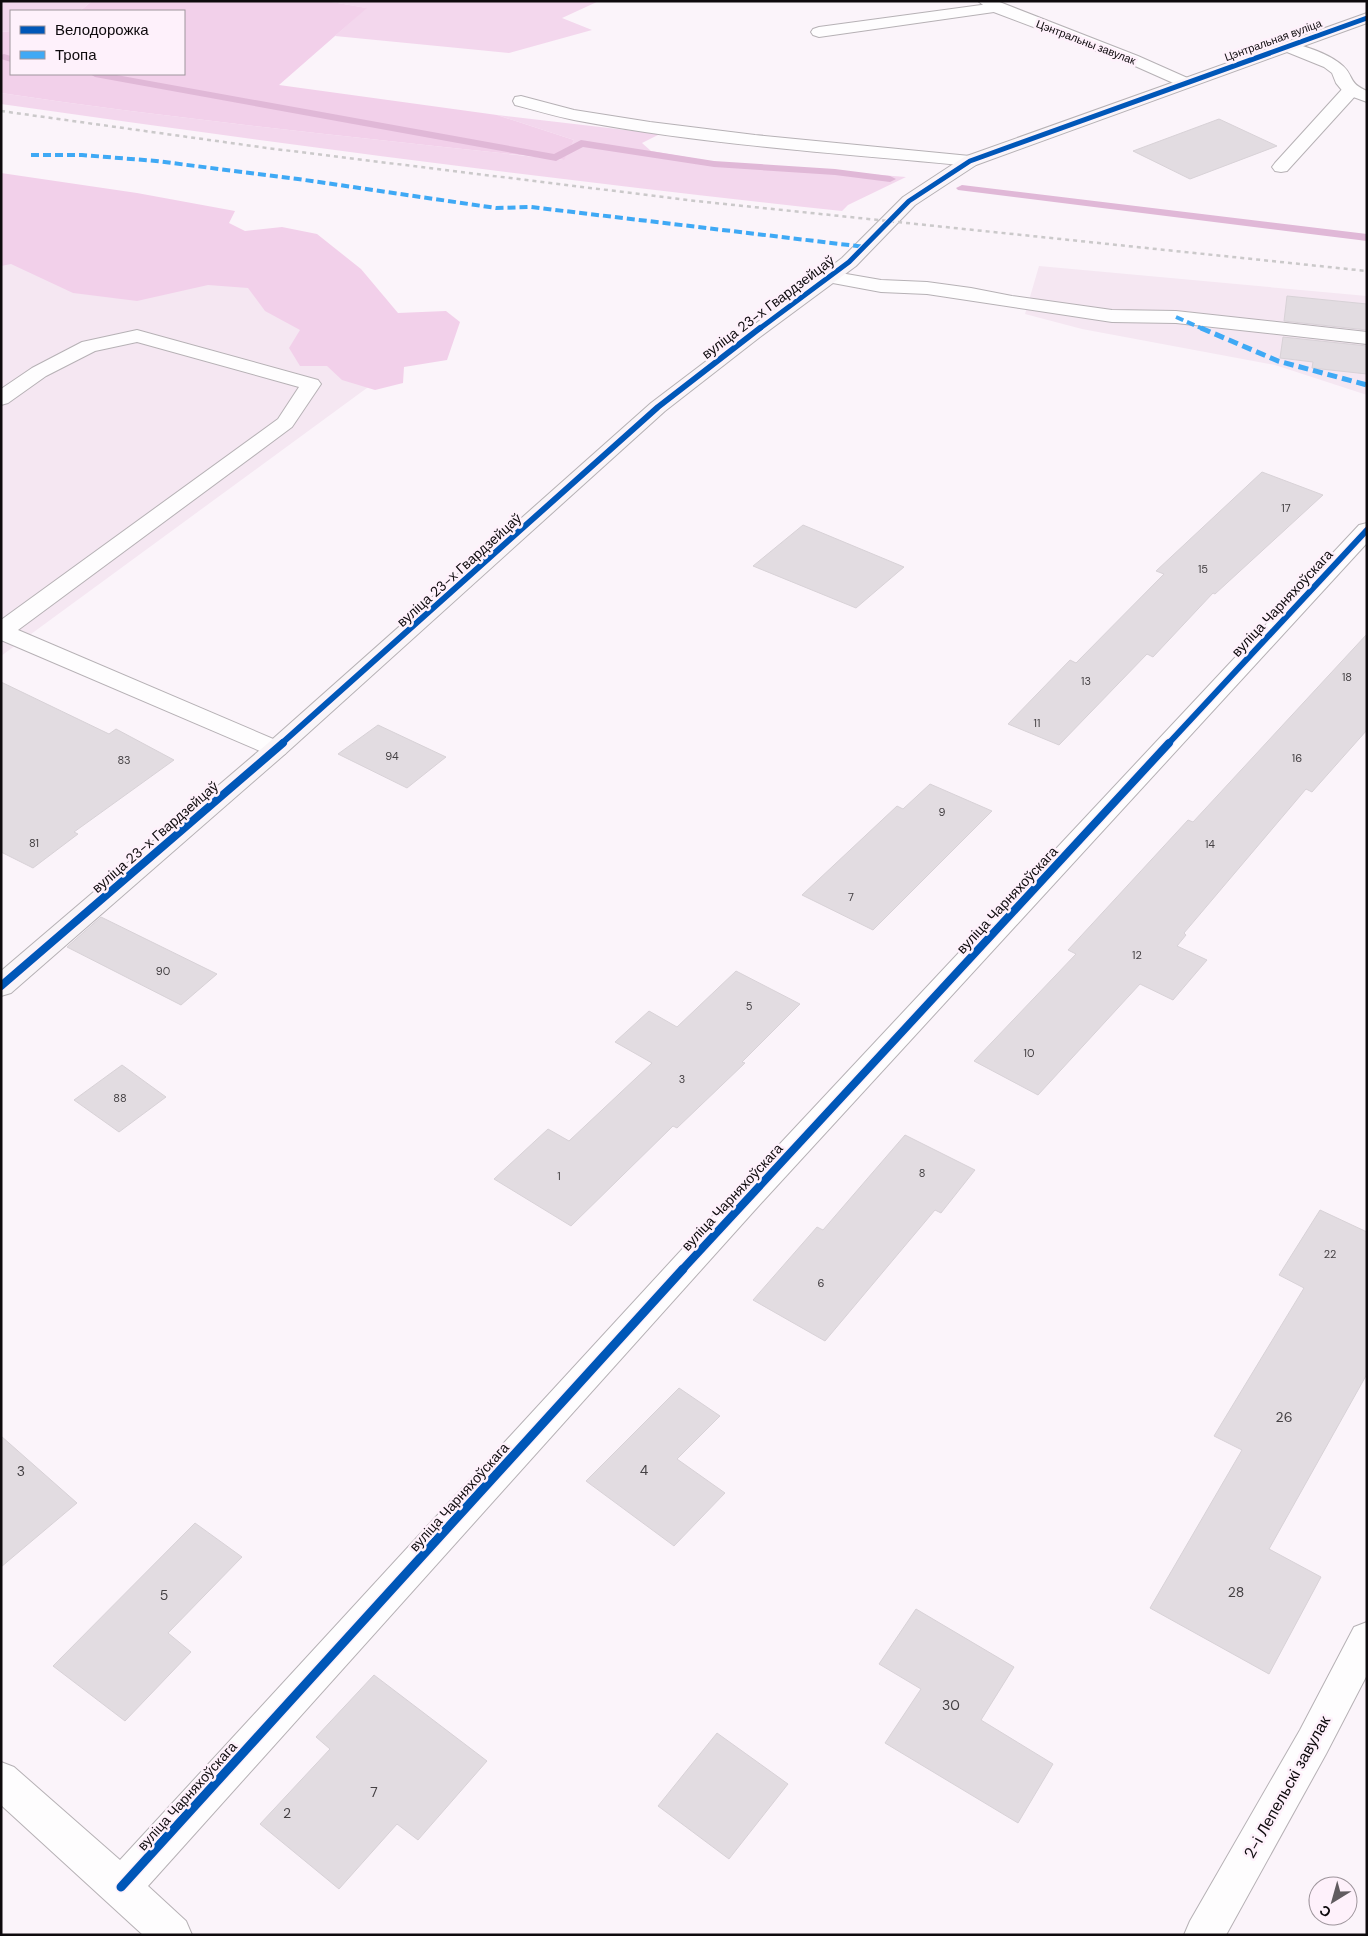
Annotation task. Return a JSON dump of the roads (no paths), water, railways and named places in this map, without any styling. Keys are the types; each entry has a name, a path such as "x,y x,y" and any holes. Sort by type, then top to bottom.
{"street":[{"path":"819,32 991,5"},
{"name":"Цэнтральны завулак","path":"991,5 1132,59 1186,83"},
{"name":"Цэнтральная вуліца","path":"970,161 1367,18"},
{"path":"1281,167 1359,93 1344,83 1339,71 1288,47"},
{"path":"521,101 573,115 650,127 755,140 970,161"},
{"name":"вуліца 23-х Гвардзейцаў","path":"1,986 276,749 658,406 752,333 829,277 865,247 886,222 909,201 970,161"},
{"path":"829,277 881,286 954,291 1012,302 1112,316 1176,317 1367,338"},
{"path":"1,399 39,372 89,346 137,336 310,384 285,423 1,631"},
{"name":"вуліца Чарняхоўскага","path":"121,1887 743,1203 1367,530"},
{"path":"1,631 276,749"},
{"name":"2-і Лепельскі завулак","path":"1204,1935 1313,1742 1367,1638"},
{"path":"1,1780 172,1935"}],"waterway":[{"path":"4,57 10,59"},
{"path":"100,75 556,158 581,143 714,164 835,172 890,179"},
{"path":"962,188 1367,238"}],"railway":[{"path":"1,111 267,148 696,201 1367,271"}]}
